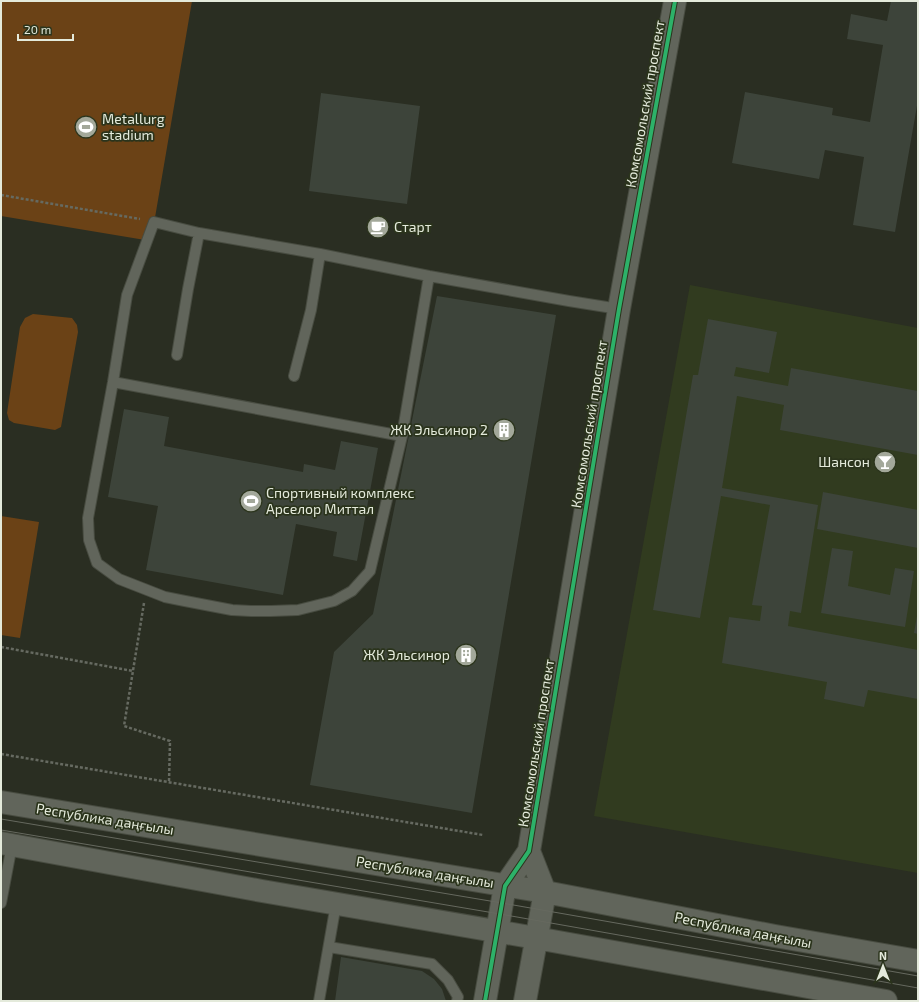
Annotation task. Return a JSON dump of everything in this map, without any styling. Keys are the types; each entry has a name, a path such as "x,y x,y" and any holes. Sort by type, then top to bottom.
{"main road":[{"name":"Комсомольский проспект","path":"530,851 619,309 675,1"},
{"name":"Республика даңғылы","path":"1,802 545,892 767,935 918,961"},
{"path":"6,844 886,1001"},
{"path":"485,1001 505,886 530,851"},
{"path":"525,1001 545,892 530,851"}],"lane":[{"path":"429,276 402,436 370,571 352,591 334,602 298,610 232,610 185,602 165,596 119,579 97,563 89,540 88,518 114,382 127,295 154,222 199,233 320,254 569,302 619,309"},
{"path":"177,356 199,233"},
{"path":"294,376 311,310 320,254"},
{"path":"114,382 402,436"},
{"path":"1,903 6,844"},
{"path":"319,1001 336,904"},
{"path":"329,946 432,964 448,980 458,996 457,1001"}],"path":[{"path":"1,195 154,222"},
{"path":"147,589 124,726 170,741 169,782"},
{"path":"1,647 133,671"},
{"path":"1,754 483,835"}],"shaded area":[{"name":"Metallurg stadium","path":"1,1 192,1 151,241 1,216"},
{"path":"690,285 918,328 918,873 594,816"},
{"path":"33,314 72,318 77,325 78,332 61,427 55,430 14,423 9,420 7,413 20,327 25,318"},
{"path":"1,516 39,522 20,638 1,635"}],"building":[{"path":"891,1 918,1 918,100 895,232 853,225 864,157 825,150 819,179 732,163 745,92 833,108 832,115 870,122 883,45 847,39 851,14 887,21"},
{"path":"321,93 420,106 407,204 309,191"},
{"path":"437,296 556,315 472,813 310,785 334,652 373,614"},
{"path":"708,319 777,332 769,373 736,367 734,376 788,386 791,368 918,391 918,455 780,430 784,405 737,396 722,488 818,505 801,613 790,611 788,626 918,650 918,699 868,690 864,707 824,699 827,682 722,663 729,617 760,621 762,606 752,605 770,505 721,496 700,618 653,610 693,375 698,375"},
{"name":"Спортивный комплекс Арселор Миттал","path":"124,409 169,417 164,446 303,472 304,464 335,470 341,441 378,448 357,561 333,556 337,532 296,524 283,595 146,570 158,506 108,497"},
{"path":"823,492 918,510 918,548 817,529"},
{"path":"832,548 853,551 848,586 890,595 895,568 914,571 905,627 821,613"},
{"path":"918,616 918,634 914,633"},
{"path":"341,957 422,971 434,979 442,989 446,1001 335,1001"}],"tram line":[{"path":"1,819 502,903 918,976"},
{"path":"1,830 500,914 918,988"}],"cycle path":[{"path":"485,1001 505,886 529,851 619,309 675,1"}],"place":[{"name":"Metallurg stadium","path":"86,127"},
{"name":"Старт","path":"378,227"},
{"name":"ЖК Эльсинор 2","path":"504,430"},
{"name":"Шансон","path":"885,462"},
{"name":"Спортивный комплекс Арселор Миттал","path":"251,501"},
{"name":"ЖК Эльсинор","path":"466,655"}]}
